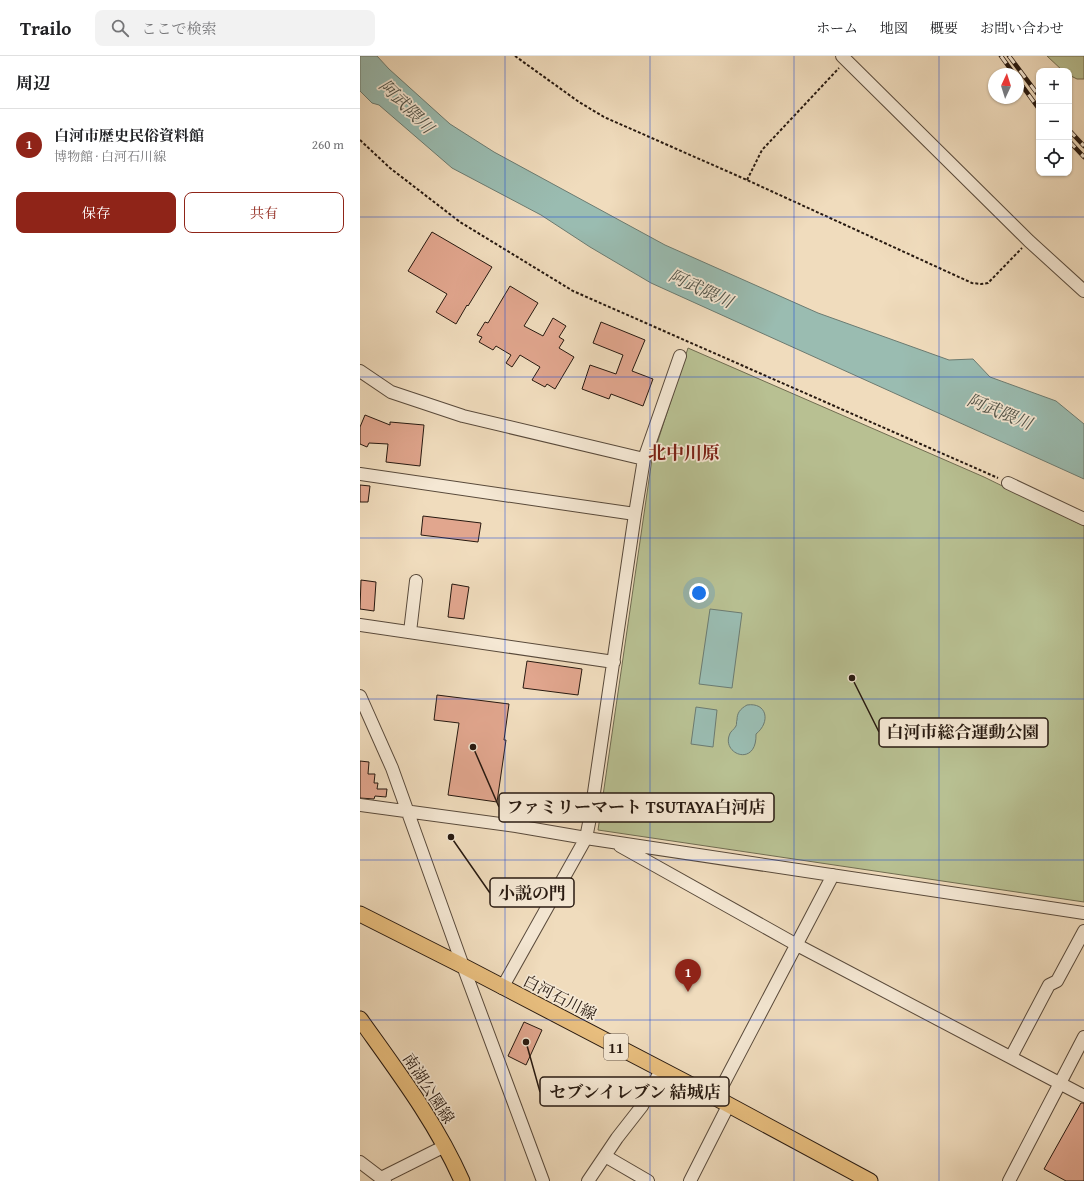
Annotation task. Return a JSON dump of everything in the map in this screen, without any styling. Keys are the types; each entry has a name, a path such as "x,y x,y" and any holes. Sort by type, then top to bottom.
{"main road":[{"name":"白河石川線","path":"360,914 464,966 502,988 661,1070 870,1181"},
{"name":"南湖公園線","path":"360,1019 424,1111 445,1146 462,1181"}],"street":[{"path":"844,58 1029,241 1084,291"},
{"path":"502,988 586,838 644,459 680,356"},
{"path":"360,371 391,392 464,416 644,459"},
{"path":"360,474 635,514"},
{"path":"1008,483 1084,519"},
{"path":"410,632 416,581"},
{"path":"360,625 614,662"},
{"path":"360,696 389,761 543,1181"},
{"path":"360,805 516,826 586,838 1084,913"},
{"path":"613,842 797,945 1084,1096"},
{"path":"690,1181 722,1102 797,945 833,875"},
{"path":"1011,1057 1049,985 1057,981 1084,931"},
{"path":"1009,1181 1084,1037"},
{"path":"589,1181 616,1138 642,1106 661,1070"},
{"path":"360,1162 383,1180 445,1146"},
{"path":"605,1156 643,1180"}],"path":[{"path":"515,56 579,102 604,117 747,180 972,283 988,283 1029,241"},
{"path":"747,180 762,150 844,58"},
{"path":"360,140 390,168 460,222 572,291 1008,483"}],"green space":[{"path":"1047,56 1084,56 1084,79 1077,79 1072,76 1072,68 1060,68"},
{"path":"688,348 984,477 1084,526 1084,902 598,830 652,459"}],"water":[{"name":"阿武隈川","path":"360,56 377,56 389,69 450,124 494,152 665,245 818,313 949,360 973,359 990,377 1056,401 1084,424 1084,479 651,283 590,247 541,215 452,168 379,105 372,103 360,91"},
{"path":"710,609 742,613 732,688 699,684"},
{"path":"747,705 754,705 763,710 765,719 761,729 756,734 755,744 751,751 746,754 741,754 735,752 728,743 730,733 736,726 739,711"},
{"path":"696,707 717,710 713,747 691,744"}],"building":[{"path":"432,232 492,267 456,324 436,312 447,294 408,271"},
{"path":"510,286 538,303 524,326 543,336 553,318 566,326 559,337 564,340 559,348 574,357 555,389 547,384 545,387 532,380 540,367 520,355 512,367 506,363 511,355 496,346 493,350 479,342 482,337 477,335 485,322 488,323"},
{"path":"601,322 645,340 632,371 653,379 643,406 611,394 609,399 582,389 590,365 616,374 623,355 593,343"},
{"path":"365,415 390,425 390,422 424,425 420,466 386,462 388,444 369,443 367,447 360,444 360,427"},
{"path":"360,485 370,486 368,502 360,502"},
{"path":"423,516 481,523 478,542 421,535"},
{"path":"361,580 376,582 374,611 360,609"},
{"path":"452,584 469,587 464,619 448,617"},
{"path":"527,661 582,669 578,695 523,688"},
{"path":"437,695 509,704 504,740 506,740 497,802 448,795 459,723 434,720"},
{"path":"360,761 369,762 368,774 375,774 374,783 378,783 377,789 387,789 386,797 375,796 374,799 360,798"},
{"path":"524,1022 542,1030 526,1065 508,1056"},
{"path":"1081,1103 1084,1103 1084,1181 1066,1181 1044,1169"}],"railway":[{"path":"1001,56 1010,68"},
{"path":"1009,56 1036,92"},
{"path":"1024,88 1036,105"},
{"path":"1072,133 1084,146"},
{"path":"1072,144 1084,157"}],"place":[{"name":"白河市総合運動公園","path":"852,678"},
{"name":"ファミリーマート TSUTAYA白河店","path":"473,747"},
{"name":"小説の門","path":"451,837"},
{"name":"白河市歴史民俗資料館","path":"688,992"},
{"name":"セブンイレブン 結城店","path":"526,1042"}],"district":[{"name":"北中川原","path":"684,452"}]}
